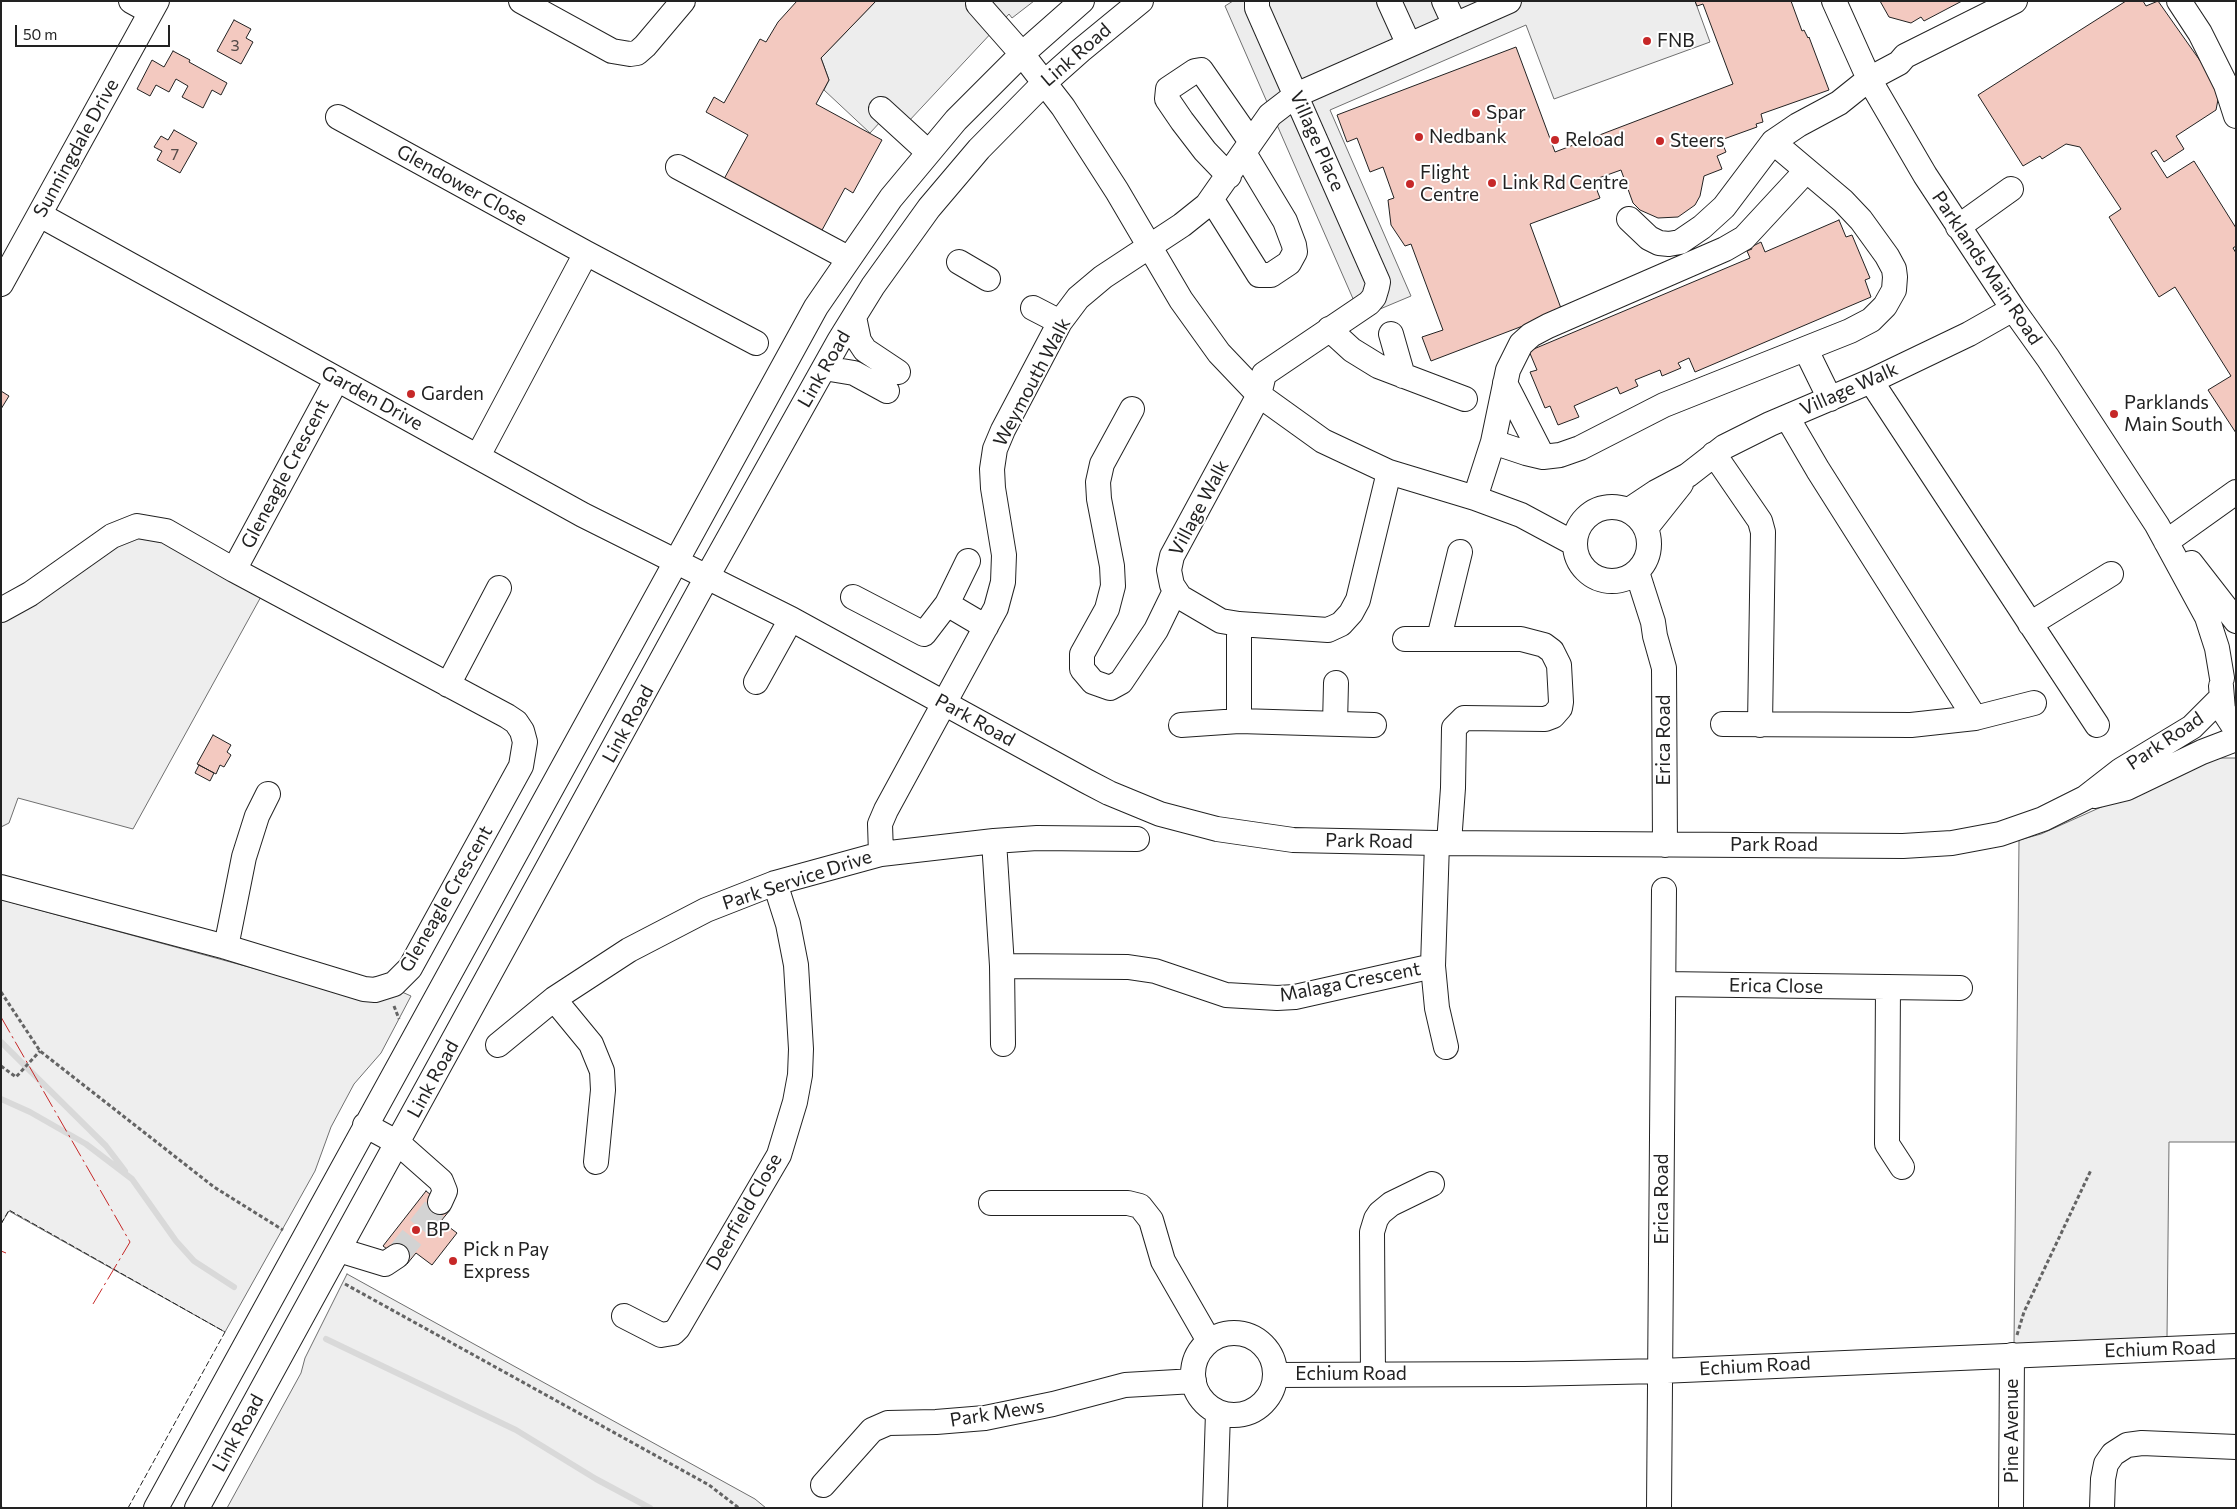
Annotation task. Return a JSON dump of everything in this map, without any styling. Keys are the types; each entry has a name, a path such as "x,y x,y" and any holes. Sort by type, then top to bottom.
{"street":[{"path":"521,1 612,51 630,54 637,53 646,46 682,1"},
{"name":"Link Road","path":"156,1508 799,336 848,258 891,198 928,152 956,120 1022,54 1082,1"},
{"name":"Link Road","path":"197,1508 707,577 854,317 891,260 944,190 979,150 1044,83 1080,50 1141,1"},
{"name":"Village Place","path":"1258,1 1257,8 1378,282"},
{"path":"1389,1 1409,45"},
{"path":"1444,1 1455,25"},
{"name":"Weymouth Walk","path":"881,854 880,824 996,608 1003,582 1004,554 993,488 992,469 995,449 1060,322 1078,298 1102,277 1188,220 1212,200 1270,115 1296,95 1509,1"},
{"name":"Parklands Main Road","path":"1834,1 1869,79 1958,227 2048,358 2164,536 2206,618 2217,648 2226,718 2236,730"},
{"path":"1629,219 1649,238 1659,243 1680,242 1702,227 1724,207 1773,142 1798,124 1838,103 1869,79 1899,63 1905,56 2015,1"},
{"path":"2179,1 2200,33 2226,85 2236,116"},
{"path":"978,4 1022,54 1063,107 1117,191 1181,300 1219,353 1259,395 1322,441 1389,472 1521,514 1575,544"},
{"name":"Sunningdale Drive","path":"1,284 40,215 146,5"},
{"path":"1212,200 1259,275 1271,276 1289,263 1295,252 1285,221 1248,147 1201,70 1195,71 1167,90 1167,99 1205,151 1229,176"},
{"path":"880,109 928,152"},
{"name":"Glendower Close","path":"338,116 586,253 756,343"},
{"path":"1493,442 1544,457 1560,455 1580,448 1664,404 1806,350 1871,320 1885,306 1894,290 1895,278 1894,268 1887,256 1861,220 1843,201 1773,142"},
{"path":"678,167 848,258"},
{"path":"1475,498 1493,442 1515,352 1521,344 1531,335 1725,249 1744,238 1806,171"},
{"path":"1958,227 2011,189"},
{"name":"Garden Drive","path":"40,215 478,456 583,516 707,577"},
{"path":"478,456 586,253"},
{"path":"959,262 988,280"},
{"name":"Village Walk","path":"1175,591 1169,570 1172,556 1259,395 1264,374 1369,303 1376,292 1378,282"},
{"path":"1033,308 1060,322"},
{"name":"Village Walk","path":"1629,510 1688,474 1714,454 1787,417 1871,381 1969,334 2013,309"},
{"path":"824,368 893,381 859,341 854,317"},
{"path":"1329,330 1358,354 1378,366 1465,399"},
{"path":"1391,334 1403,376"},
{"path":"1806,350 1830,399"},
{"name":"Gleneagle Crescent","path":"234,570 336,379"},
{"path":"1871,381 2097,725"},
{"path":"1506,383 1544,457"},
{"path":"1132,409 1102,464 1098,482 1099,499 1112,566 1113,586 1107,609 1082,654 1082,669 1093,682 1110,688 1121,682 1156,630 1175,591 1198,609 1221,621 1328,630 1341,624 1358,600 1389,472"},
{"path":"1787,417 1974,718"},
{"path":"1714,454 1760,521 1763,532 1760,724"},
{"name":"Village Walk","path":"1646,528 1688,474"},
{"path":"2164,536 2234,498"},
{"path":"1617,506 1629,510 1639,518 1646,528 1650,540 1649,551 1644,563 1626,576 1606,581 1588,572 1581,564 1575,544 1577,532 1583,520 1593,512 1604,507 1617,506"},
{"path":"1521,514 1583,520"},
{"name":"Gleneagle Crescent","path":"1,610 30,594 112,536 137,526 166,531 234,570 516,722 522,731 525,742 521,766 410,968 402,979 386,988 364,989 226,947 1,886"},
{"name":"Parklands Main Road","path":"2164,536 2236,621"},
{"path":"1405,639 1439,638 1460,552"},
{"path":"853,596 922,634 926,633 947,604 968,561"},
{"path":"2030,624 2111,574"},
{"name":"Erica Road","path":"1626,576 1655,636 1664,668 1665,845"},
{"name":"Park Road","path":"707,577 791,619 1109,793 1187,822 1217,829 1293,840 1443,843 1903,846 1952,843 2000,834 2043,819 2084,798 2121,770 2192,727 2221,689 2226,669 2236,657"},
{"path":"448,684 499,588"},
{"path":"947,604 986,626"},
{"path":"756,682 791,619"},
{"path":"1239,624 1239,721"},
{"name":"Malaga Crescent","path":"1439,638 1521,639 1544,645 1552,651 1559,664 1561,702 1556,713 1545,719 1464,718 1457,723 1454,730 1453,788 1443,843 1433,966 1436,1002 1446,1047"},
{"path":"1335,724 1336,683"},
{"path":"1723,724 1911,725 1974,718 2034,703"},
{"path":"1180,725 1239,721 1374,725"},
{"name":"Park Road","path":"2084,798 2127,788 2202,752 2236,739"},
{"path":"226,947 244,857 257,816 268,794"},
{"name":"Park Service Drive","path":"498,1045 554,999 629,950 706,910 775,883 881,854 1037,838 1137,839"},
{"path":"994,841 1002,966 1003,1044"},
{"name":"Deerfield Close","path":"624,1316 661,1335 673,1333 678,1328 779,1155 795,1102 800,1076 801,1049 796,965 788,924 775,883"},
{"name":"Erica Road","path":"1659,1508 1664,890"},
{"name":"Malaga Crescent","path":"1002,966 1128,967 1155,971 1226,994 1277,998 1295,997 1433,966"},
{"name":"Erica Close","path":"1664,984 1960,988"},
{"path":"1888,987 1887,1144 1902,1167"},
{"path":"554,999 591,1044 602,1071 603,1090 596,1162"},
{"path":"365,1125 398,1142 443,1185 445,1190 440,1202"},
{"path":"1373,1374 1372,1232 1376,1219 1391,1204 1432,1184"},
{"path":"992,1203 1128,1203 1140,1206 1151,1220 1163,1261 1209,1341"},
{"path":"338,1250 385,1264 390,1263 397,1256"},
{"path":"1246,1334 1258,1341 1267,1350 1273,1362 1275,1375 1272,1388 1266,1399 1256,1408 1244,1414 1231,1415 1218,1412 1201,1399 1194,1381 1194,1364 1199,1352 1209,1341 1220,1335 1246,1334"},
{"name":"Echium Road","path":"1275,1375 1524,1374 1661,1371 2236,1346"},
{"name":"Pine Avenue","path":"2011,1508 2012,1355"},
{"name":"Park Mews","path":"823,1485 872,1430 888,1422 936,1422 985,1418 1054,1404 1125,1385 1194,1381"},
{"path":"1215,1508 1218,1412"},
{"path":"2102,1508 2103,1479 2106,1464 2113,1454 2127,1445 2142,1443 2236,1447"}],"path":[{"path":"1,992 40,1051 214,1187 286,1232"},
{"path":"1,1066 16,1077 40,1051"},
{"path":"2012,1355 2024,1312 2091,1170"},
{"path":"338,1280 709,1485 739,1508"}],"shaded area":[{"path":"876,1 1034,1 1012,18 1009,14 908,122 893,108 870,133 824,90 829,80 821,58"},
{"path":"1233,1 1695,1 1710,42 1554,99 1526,25 1330,110 1411,296 1361,317 1225,6"},
{"path":"134,536 157,537 263,593 133,829 18,798 9,823 1,827 1,622 113,545"},
{"path":"2218,758 2236,758 2236,1142 2169,1142 2167,1338 2014,1344 2019,840 2041,834 2197,764"},
{"path":"1,898 370,1000 402,992 411,996 381,1053 354,1084 331,1127 315,1171 225,1332 9,1211 1,1224"},
{"path":"347,1274 755,1499 766,1508 227,1508 301,1373 305,1358"}],"building":[{"path":"797,1 876,1 821,58 829,80 816,104 882,140 853,193 845,188 821,232 724,179 748,135 706,112 714,97 724,103 760,39 766,42 778,22"},
{"name":"Link Rd Centre","path":"1695,1 1791,1 1802,31 1804,30 1809,37 1829,90 1761,114 1763,122 1756,124 1757,127 1721,140 1726,152 1717,156 1722,169 1704,176 1700,196 1695,205 1678,217 1658,218 1640,210 1633,203 1621,170 1593,180 1600,198 1530,224 1562,311 1431,361 1422,337 1443,330 1411,244 1405,246 1391,225 1388,200 1394,198 1383,167 1370,172 1357,138 1347,142 1337,115 1516,47 1555,152 1733,84 1703,4 1697,6"},
{"path":"1880,1 1962,1 1924,21 1921,17 1911,23 1889,17"},
{"path":"2126,1 2143,1 2146,6 2158,1 2220,89 2216,110 2176,136 2184,149 2164,162 2156,150 2151,153 2167,178 2194,161 2236,228 2236,246 2233,248 2236,253 2236,433 2208,390 2231,376 2175,287 2159,297 2109,217 2121,209 2080,147 2066,144 2042,159 2040,156 2023,166 1978,95"},
{"path":"234,20 251,29 246,38 253,42 241,64 217,51"},
{"path":"173,51 227,83 221,95 212,90 203,108 182,97 188,86 176,79 169,92 156,85 150,96 137,89 152,60 164,67"},
{"path":"174,130 197,143 180,173 157,160 162,151 154,147 161,136 168,140"},
{"path":"1839,220 1846,237 1852,235 1870,278 1865,280 1871,297 1695,372 1689,358 1678,363 1681,368 1662,376 1660,370 1635,380 1638,386 1620,394 1617,387 1574,406 1579,417 1558,425 1550,406 1545,408 1530,372 1537,370 1529,351 1750,258 1747,251 1761,242 1765,252"},
{"path":"1,391 9,396 1,409"},
{"path":"213,735 231,745 227,752 231,755 224,767 220,765 216,774 197,764"},
{"path":"199,765 214,773 210,781 195,773"},
{"path":"426,1191 450,1210 441,1221 457,1233 432,1265 416,1253 407,1264 383,1246"}],"waterway":[{"path":"1,1042 106,1146 125,1171"},
{"path":"1,1099 30,1112 86,1144 132,1179 176,1241 194,1261 234,1287"},
{"path":"326,1339 516,1430 596,1479 650,1508"}],"tunnel":[{"path":"397,1256 440,1202"}],"fence":[{"path":"1,1224 9,1210 225,1332 128,1508"},
{"path":"1,1507 5,1508"}],"power":[{"path":"1,1017 130,1242 93,1304"},
{"path":"1,1251 6,1253"}],"place":[{"name":"FNB","path":"1647,41"},
{"name":"Spar","path":"1476,113"},
{"name":"Nedbank","path":"1419,137"},
{"name":"Reload","path":"1555,140"},
{"name":"Steers","path":"1660,141"},
{"name":"Link Rd Centre","path":"1492,183"},
{"name":"Flight Centre","path":"1410,184"},
{"name":"Garden","path":"411,394"},
{"name":"Parklands Main South","path":"2114,414"},
{"name":"BP","path":"416,1230"},
{"name":"Pick n Pay Express","path":"453,1261"}]}
